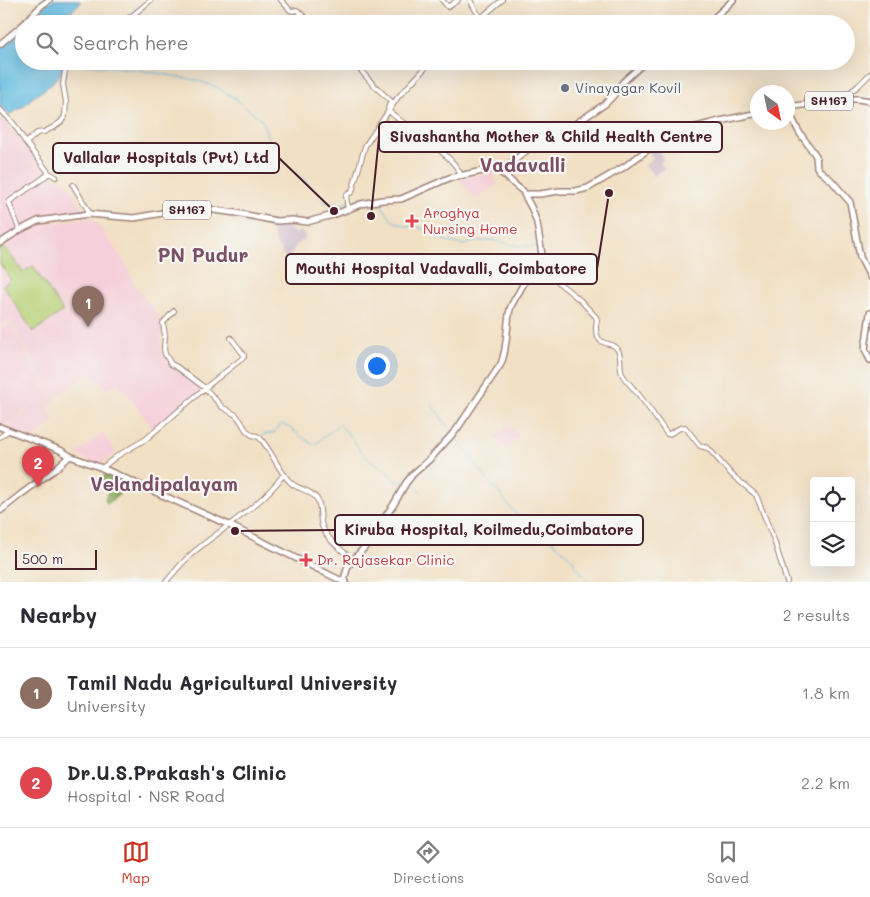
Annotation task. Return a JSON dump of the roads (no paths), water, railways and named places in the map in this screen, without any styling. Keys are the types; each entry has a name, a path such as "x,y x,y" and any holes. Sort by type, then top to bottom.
{"main road":[{"path":"33,15 49,0"},
{"path":"717,15 733,0"},
{"path":"0,44 15,32"},
{"path":"0,427 60,450 229,525 345,582 346,571 364,548 413,474 430,459 457,429 501,364 506,349 512,305 533,266 542,254 539,230 532,209 523,193 502,171 533,145 543,139 563,132 605,104 623,82 636,70"},
{"name":"SH167","path":"795,105 843,100 870,100"},
{"path":"523,193 536,194 586,188 629,164 650,148 688,129 750,115"},
{"path":"795,124 816,156 817,167 850,202 860,257 870,277"},
{"name":"SH167","path":"0,244 31,224 45,220 89,214 134,218 199,208 277,221 292,220 304,222 321,219 347,206 406,198 461,176 492,169 502,171"},
{"path":"523,193 536,219"},
{"path":"529,203 536,194"},
{"name":"SH167","path":"20,231 42,222 89,216 134,220 196,210 280,222 304,223 322,220 347,206"},
{"path":"870,313 865,349 870,360"},
{"path":"0,511 70,456"}],"street":[{"path":"134,15 151,0"},
{"path":"281,0 290,10 297,10 302,15"},
{"path":"442,0 448,7 458,0"},
{"path":"470,0 478,15"},
{"path":"484,15 502,0"},
{"path":"26,143 37,133 54,127 65,116 66,102 63,84 66,70"},
{"path":"361,70 374,86 391,101 388,108 389,111"},
{"path":"347,206 347,195 352,192 365,146 404,90 423,70"},
{"path":"843,100 870,74"},
{"path":"0,109 14,124 49,173 56,177"},
{"path":"389,111 441,152 454,164 461,176"},
{"path":"20,231 9,203 10,201 49,173"},
{"path":"73,185 89,214"},
{"path":"542,254 558,283 580,300 597,320 595,326 599,338 606,344 614,345 618,351 622,374 645,402 666,434 670,434 682,426 685,427 700,446 708,448 732,475 756,495 774,540 787,582"},
{"path":"174,311 163,321 164,349 171,364 205,388 222,407 236,415 246,430 260,438 274,456 284,474 295,486 307,490 313,495 320,506 321,521 325,531 336,545 353,560"},
{"path":"102,468 117,456 146,439 244,357 244,354 231,338"},
{"path":"0,438 9,430"},
{"path":"166,582 185,560 265,496 284,474"}],"water":[{"path":"53,0 77,0 81,2 68,15 36,15 47,3"},
{"path":"15,34 15,70 63,70 49,86 24,106 9,115 0,106 0,47"}],"waterway":[{"path":"140,70 196,80 216,87 233,97 262,120 270,144"},
{"path":"270,146 274,154 312,187 325,203 340,204 378,199"},
{"path":"380,202 392,221 406,226 421,228 448,242 465,245 492,240 519,246 534,246 539,249"},
{"path":"173,367 196,384"},
{"path":"432,405 451,431"},
{"path":"217,407 223,413"},
{"path":"225,414 233,418"},
{"path":"233,419 236,423"},
{"path":"237,423 243,431"},
{"path":"256,439 265,434 274,433 283,424 312,444"},
{"path":"313,444 317,443 339,424 352,438 361,452"},
{"path":"454,435 524,524 533,532 538,528 570,557"},
{"path":"362,453 370,461 386,471"},
{"path":"387,472 396,481 402,482 405,480"},
{"path":"410,481 422,493"},
{"path":"572,558 575,565 589,582"}],"place":[{"name":"Vinayagar Kovil","path":"565,88"},
{"name":"Mouthi Hospital Vadavalli, Coimbatore","path":"609,193"},
{"name":"Vallalar Hospitals (Pvt) Ltd","path":"334,211"},
{"name":"Sivashantha Mother & Child Health Centre","path":"371,216"},
{"name":"Aroghya Nursing Home","path":"412,221"},
{"name":"Tamil Nadu Agricultural University","path":"88,327"},
{"name":"Dr.U.S.Prakash's Clinic","path":"38,487"},
{"name":"Kiruba Hospital, Koilmedu,Coimbatore","path":"235,531"},
{"name":"Dr. Rajasekar Clinic","path":"306,560"}],"district":[{"name":"Vadavalli","path":"523,165"},
{"name":"PN Pudur","path":"203,255"},
{"name":"Velandipalayam","path":"164,484"}]}
